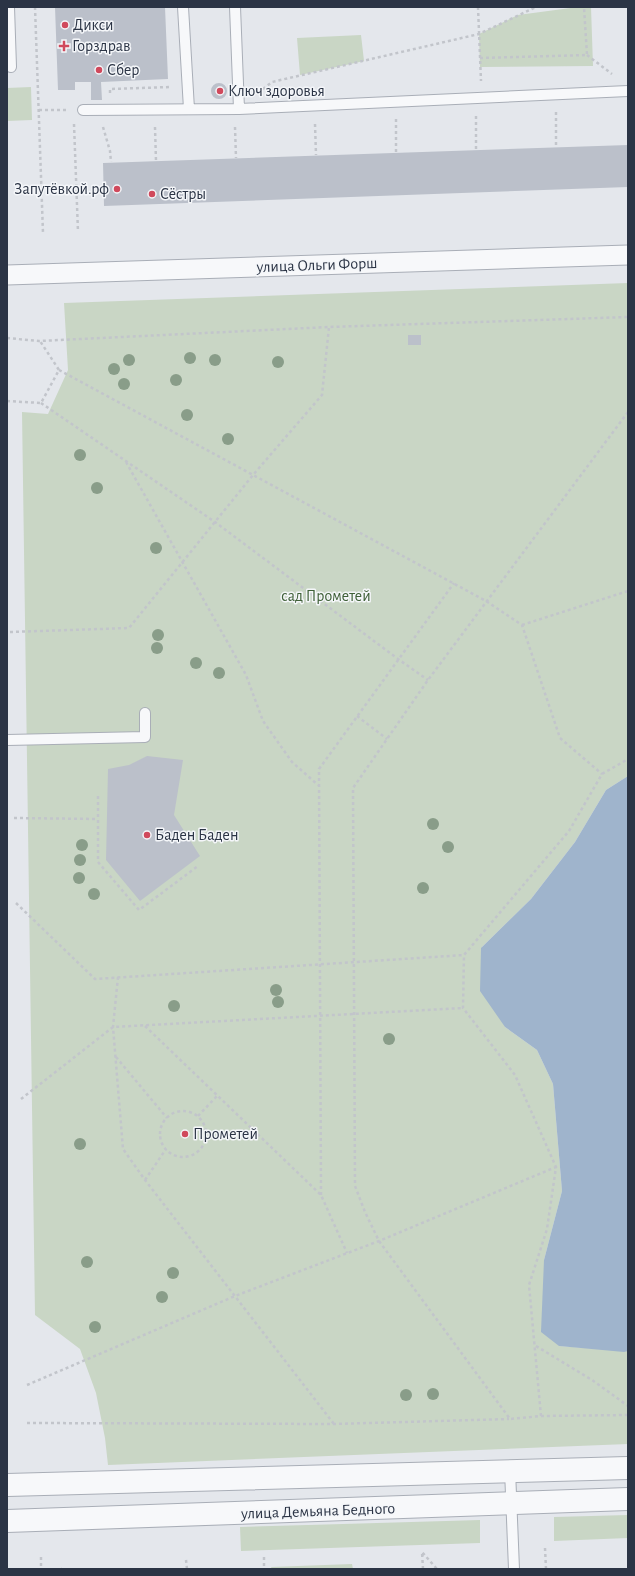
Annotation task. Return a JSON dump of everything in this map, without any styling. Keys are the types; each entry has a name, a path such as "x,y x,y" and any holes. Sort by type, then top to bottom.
{"street":[{"name":"улица Ольги Форш","path":"7,275 628,255"},
{"path":"7,1485 510,1470 628,1468"},
{"name":"улица Демьяна Бедного","path":"7,1521 628,1499"}],"lane":[{"path":"9,7 11,67"},
{"path":"183,7 189,109"},
{"path":"235,7 237,109"},
{"path":"78,110 237,109 628,91"},
{"path":"7,740 145,737 145,713"},
{"path":"510,1470 514,1569"}],"path":[{"path":"35,7 43,233"},
{"path":"476,150 480,58 478,7"},
{"path":"236,158 237,109 272,82 479,34 536,7"},
{"path":"584,7 587,54"},
{"path":"480,58 587,54 616,77"},
{"path":"109,110 110,90 176,86"},
{"path":"556,94 556,147"},
{"path":"396,101 396,152"},
{"path":"314,105 316,155"},
{"path":"39,110 78,110 78,232"},
{"path":"97,110 110,152 111,162"},
{"path":"7,338 39,340 330,327 628,317"},
{"path":"10,632 129,628 252,475 322,395 330,327"},
{"path":"39,340 59,370 454,583 486,601 522,625 560,738 602,774"},
{"path":"41,403 59,370"},
{"path":"7,401 41,403 215,522 428,680"},
{"path":"510,1419 379,1241 365,1212 355,1186 353,788 428,680 628,412"},
{"path":"125,460 246,675 263,721 292,762 319,786"},
{"path":"321,1196 319,769 454,583"},
{"path":"522,625 628,591"},
{"path":"357,716 387,739"},
{"path":"541,1416 530,1285 547,1229 556,1167 515,1075 463,1008 464,955 569,831 602,774 628,759"},
{"path":"98,796 98,862 139,910 198,866"},
{"path":"14,818 98,819"},
{"path":"16,903 95,978 464,955"},
{"path":"118,977 113,1027 123,1149 145,1180 334,1424"},
{"path":"21,1099 113,1027 463,1008"},
{"path":"144,1026 321,1196 347,1253"},
{"path":"115,1056 167,1118"},
{"path":"198,1116 217,1096"},
{"path":"179,1111 192,1113 198,1116 206,1129 204,1144 200,1150 194,1154 179,1156 172,1154 166,1149 160,1136 163,1123 167,1118 179,1111"},
{"path":"145,1180 166,1149"},
{"path":"27,1385 235,1296 379,1241 556,1167"},
{"path":"536,1346 592,1380 628,1406"},
{"path":"27,1423 334,1424 510,1419 541,1416 628,1415"},
{"path":"545,1548 546,1569"},
{"path":"423,1569 422,1552 437,1569"},
{"path":"41,1557 41,1569"},
{"path":"264,1557 264,1569"},
{"path":"186,1560 187,1569"}],"green space":[{"path":"578,7 591,7 593,66 480,67 479,34 518,15"},
{"path":"361,35 364,61 300,75 297,38"},
{"path":"31,87 32,120 7,121 7,88"},
{"name":"сад Прометей","path":"628,283 628,776 606,790 575,842 531,899 482,947 505,1027 537,1050 553,1084 562,1191 544,1260 559,1346 628,1351 628,1444 108,1465 105,1438 96,1393 80,1349 35,1315 22,412 48,414 68,370 64,303"},
{"path":"628,1515 628,1538 554,1541 554,1517"},
{"path":"480,1520 480,1543 241,1551 240,1527"},
{"path":"352,1564 353,1569 272,1569 271,1567"}],"water":[{"path":"628,776 628,1351 624,1352 559,1346 541,1332 544,1260 562,1191 553,1084 537,1050 505,1027 480,991 481,948 531,899 575,842 606,790"}],"building":[{"path":"55,7 165,7 168,79 101,82 102,100 91,100 91,82 75,82 75,90 58,90"},
{"name":"Ключ здоровья","path":"219,83 226,88 227,91 222,98 219,99 212,94 211,91 216,84"},
{"path":"628,145 628,187 104,206 103,163"},
{"path":"408,335 421,335 421,345 408,345"},
{"name":"Баден Баден","path":"147,756 183,760 174,815 200,856 140,901 106,860 108,769 129,765"}],"place":[{"name":"Дикси","path":"65,25"},
{"name":"Горздрав","path":"64,46"},
{"name":"Сбер","path":"99,70"},
{"name":"Ключ здоровья","path":"220,91"},
{"name":"Запутёвкой.рф","path":"117,189"},
{"name":"Сёстры","path":"152,194"},
{"name":"Баден Баден","path":"147,835"},
{"name":"Прометей","path":"185,1134"}]}
